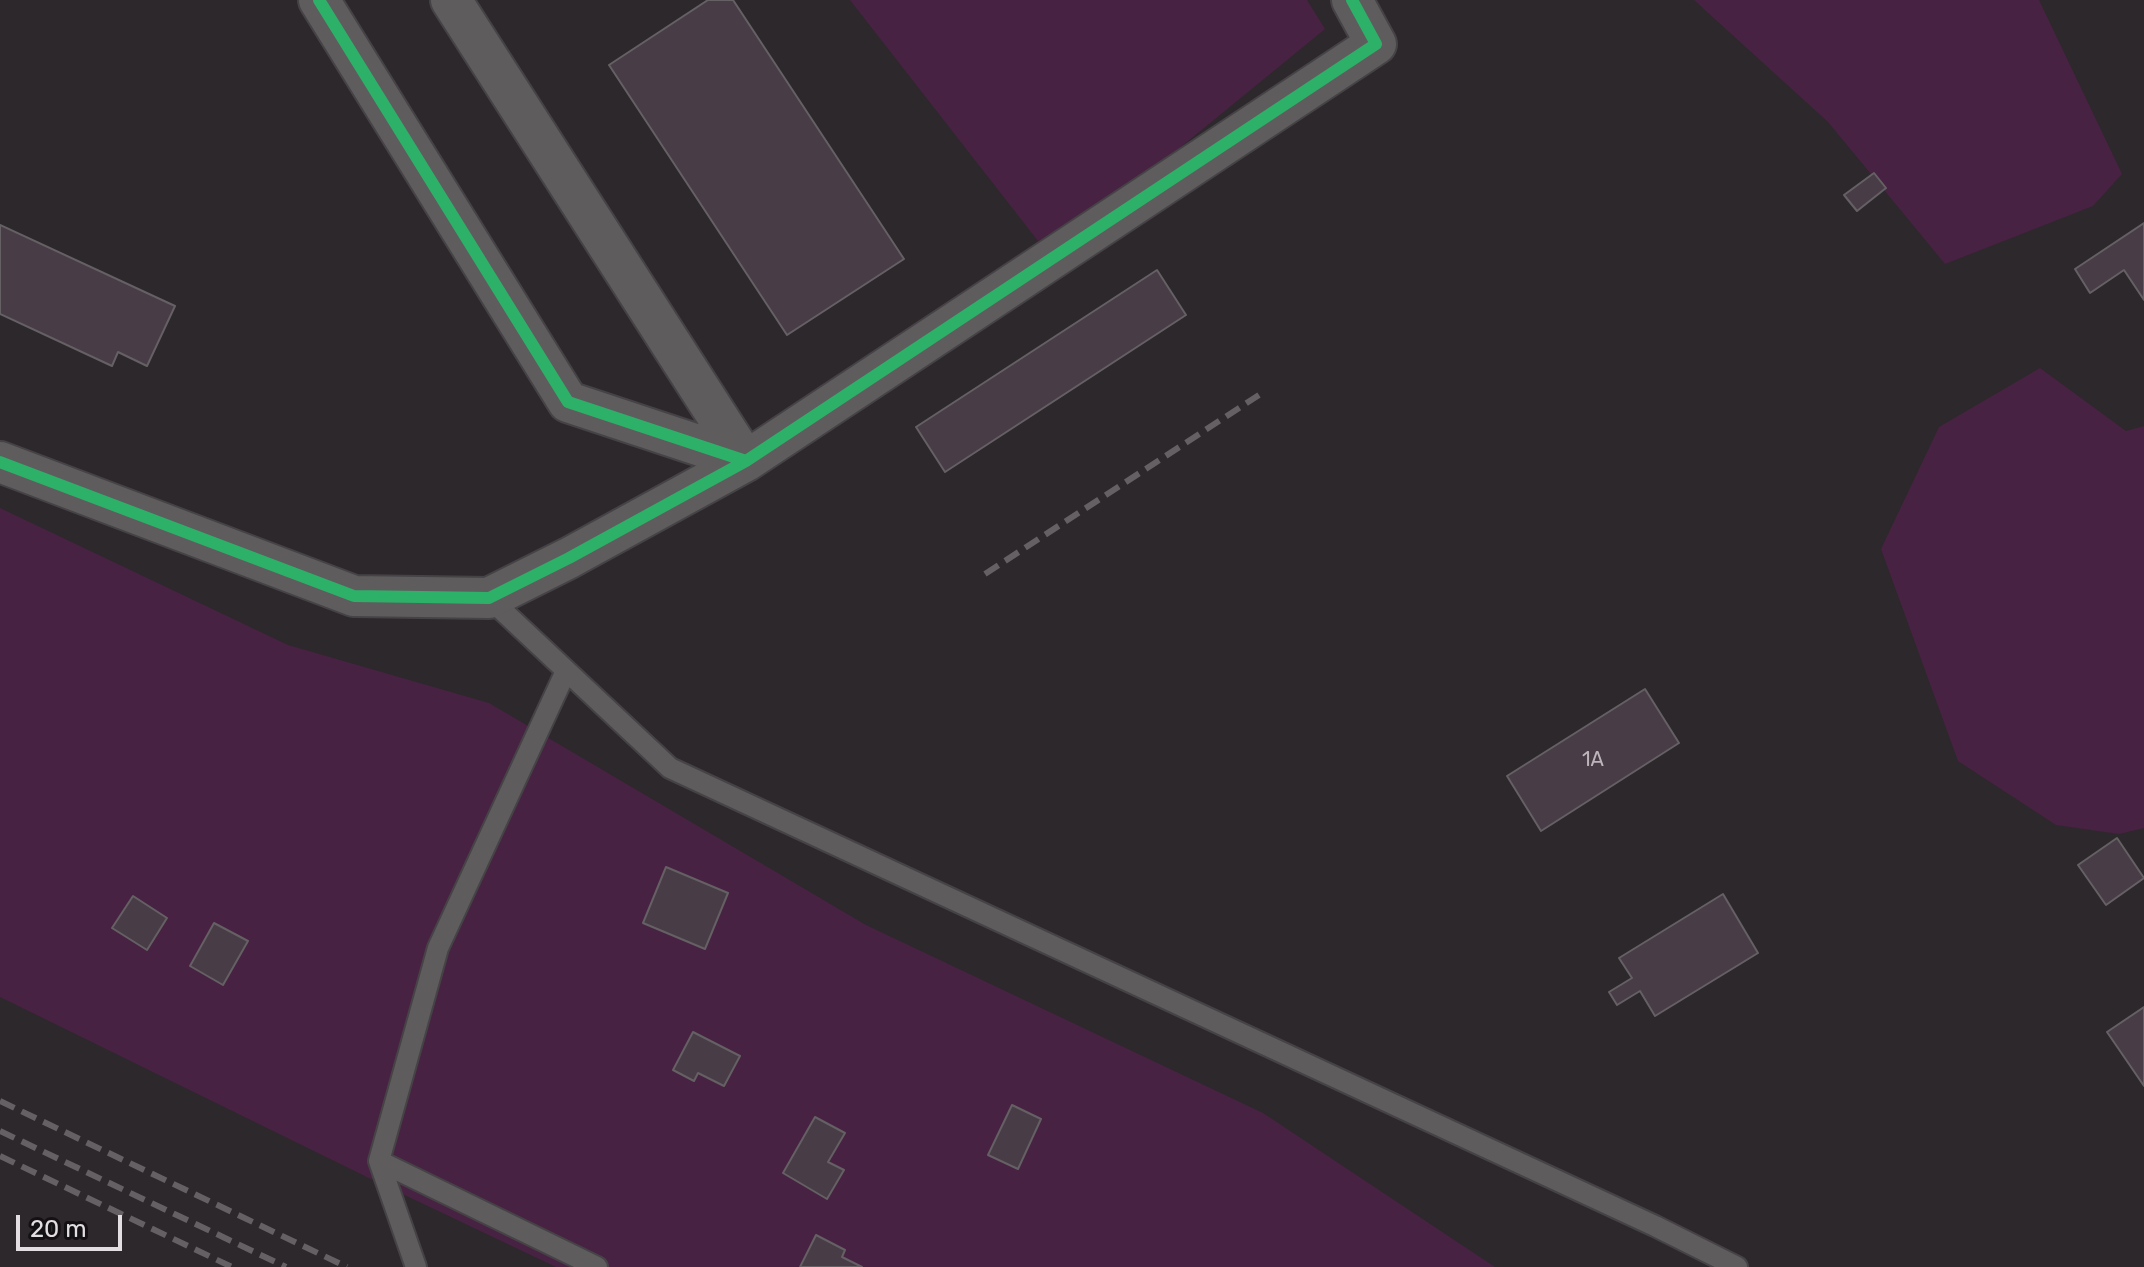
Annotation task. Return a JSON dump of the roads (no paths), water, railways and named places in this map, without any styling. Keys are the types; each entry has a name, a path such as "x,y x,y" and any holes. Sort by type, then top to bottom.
{"street":[{"path":"319,0 568,402 746,461"},
{"path":"451,0 746,461"},
{"path":"0,462 354,596 489,598 746,461 1376,44 1352,0"}],"lane":[{"path":"489,598 670,768 1626,1212 1737,1267"},
{"path":"416,1267 379,1161 438,948 566,671"},
{"path":"379,1161 597,1267"}],"railway":[{"path":"985,574 1259,395"},
{"path":"0,1101 347,1267"},
{"path":"0,1131 286,1267"},
{"path":"0,1156 232,1267"}]}
